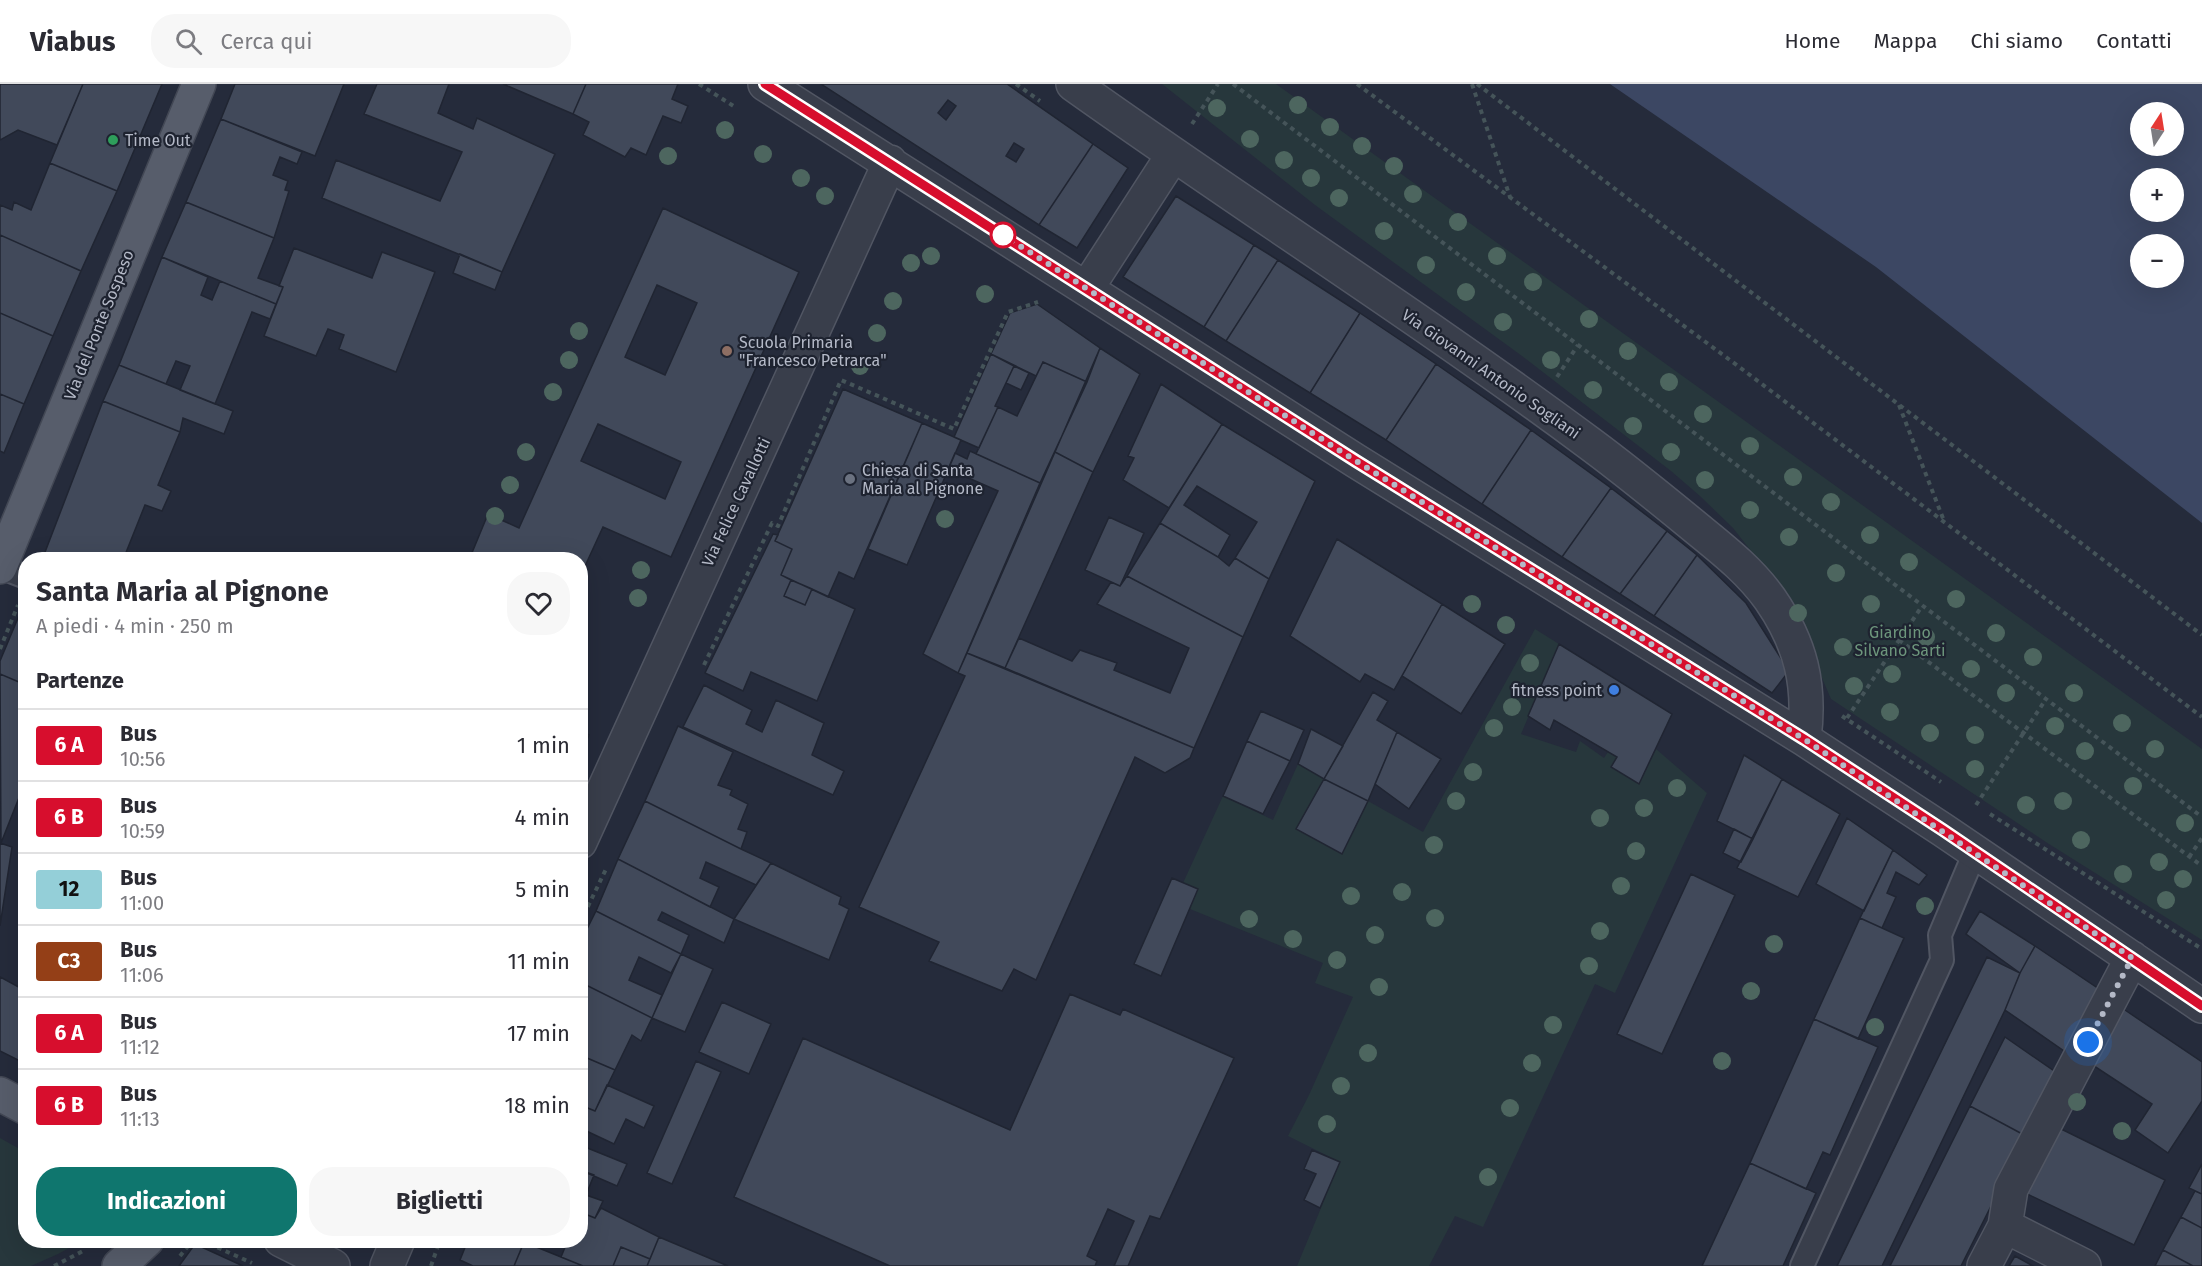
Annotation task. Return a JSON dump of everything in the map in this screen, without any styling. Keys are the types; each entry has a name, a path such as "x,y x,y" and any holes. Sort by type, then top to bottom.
{"main road":[{"name":"Via del Ponte Sospeso","path":"0,567 199,84"},
{"path":"0,1094 18,1104"},
{"path":"119,1266 138,1248"}],"street":[{"path":"765,84 1356,461 1804,739 2202,1006"},
{"name":"Via Giovanni Antonio Sogliani","path":"1073,84 1523,394 1621,467 1737,561 1770,600 1794,644 1801,664 1808,702 1804,739"},
{"path":"1087,288 1173,155"},
{"name":"Via Felice Cavallotti","path":"588,824 890,162"},
{"path":"1984,1266 2005,1226 2011,1188 2132,958"},
{"path":"2005,1226 2084,1266"},
{"path":"295,1248 323,1264"},
{"path":"387,1266 395,1248"}],"lane":[{"path":"0,567 18,583"},
{"path":"1802,1266 1942,960 1940,935 1975,852"}],"path":[{"path":"699,84 738,110"},
{"path":"1173,155 1218,84"},
{"path":"1233,84 2202,817"},
{"path":"1358,84 1738,366 2202,717"},
{"path":"1472,84 1510,197"},
{"path":"1477,84 2202,634"},
{"path":"699,674 772,523 778,526 841,380 954,429 1008,312 1039,301"},
{"path":"1554,380 1578,345"},
{"path":"1899,404 1945,522"},
{"path":"0,649 18,600"},
{"path":"1847,728 1847,718 1922,606"},
{"path":"1899,640 2202,866"},
{"path":"1966,799 1976,806 2046,699"},
{"path":"1847,718 1946,785"},
{"path":"1986,812 2202,949"},
{"path":"2189,857 2202,838"},
{"path":"588,906 606,869"},
{"path":"54,1266 88,1248"},
{"path":"219,1248 258,1266"},
{"path":"430,1266 437,1248"}],"green space":[{"name":"Giardino Silvano Sarti","path":"1162,84 1276,84 2202,749 2202,940 2049,844 1831,699 1788,598 1733,528 1700,496 1522,356 1315,205"},
{"path":"1535,629 1559,644 1521,734 1576,752 1580,741 1604,758 1608,752 1617,757 1612,767 1639,784 1656,749 1707,793 1615,993 1595,984 1483,1227 1455,1216 1429,1266 1297,1266 1340,1162 1288,1136 1353,997 1315,983 1323,963 1190,909 1198,889 1183,883 1223,796 1273,820 1298,764 1324,779 1296,829 1342,853 1368,801 1423,832"},
{"path":"0,1138 18,1148 18,1248 69,1248 31,1266 0,1266"}],"water":[{"path":"1610,84 2202,84 2202,523 1876,267"}],"building":[{"path":"0,84 83,84 57,145 18,130 0,140"},
{"path":"83,84 162,84 117,191 50,163"},
{"path":"235,84 344,84 315,156 221,119"},
{"path":"377,84 449,84 438,113 473,129 477,118 555,154 502,272 322,198 336,160 440,201 462,152 364,114"},
{"path":"503,84 586,84 573,114"},
{"path":"586,84 678,84 672,99 688,106 681,123 663,116 646,155 631,148 625,157 583,135 589,122 573,114"},
{"path":"821,84 1007,84 1093,144 1039,225","holes":["948,100 956,106 946,120 938,113","1014,143 1024,149 1016,162 1006,156"]},
{"path":"221,119 302,152 297,164 280,157 273,175 288,181 285,190 289,191 274,238 186,202"},
{"path":"1093,144 1128,168 1077,248 1039,225"},
{"path":"50,163 117,191 81,271 0,235 0,205 12,210 14,202 31,210"},
{"path":"1176,196 1254,245 1204,327 1123,277"},
{"path":"186,202 274,238 258,278 283,287 276,304 162,257"},
{"path":"663,208 799,272 671,557 603,527 588,560 588,552 472,552 488,514 519,528","holes":["657,285 697,303 665,375 625,357","598,424 681,462 665,499 581,461"]},
{"path":"0,235 81,271 53,336 0,313"},
{"path":"1254,245 1278,260 1226,341 1204,327"},
{"path":"294,248 372,278 382,252 435,272 396,372 339,349 344,335 328,329 316,356 264,336 283,287 279,286"},
{"path":"460,254 502,272 495,290 453,273"},
{"path":"162,257 208,277 201,295 212,300 220,281 276,304 270,319 252,312 215,404 180,390 190,366 176,361 166,384 119,365"},
{"path":"1278,260 1360,313 1310,393 1226,341"},
{"path":"1037,304 1100,348 1087,382 1043,362 1036,376 991,354 1010,313"},
{"path":"0,313 53,336 24,404 0,394"},
{"path":"1360,313 1436,364 1386,440 1310,393"},
{"path":"1100,348 1140,374 1093,472 1055,452"},
{"path":"991,354 1014,366 979,448 954,437"},
{"path":"1043,362 1087,382 1040,483 976,454 998,407 1017,416"},
{"path":"1436,364 1531,430 1482,504 1386,440"},
{"path":"119,365 233,411 224,434 183,418 180,432 103,401"},
{"path":"1014,366 1029,373 1021,390 1006,383"},
{"path":"1161,384 1222,424 1169,508 1123,480 1134,458 1128,456"},
{"name":"Chiesa di Santa Maria al Pignone","path":"843,389 922,423 854,579 839,572 828,597 781,575 792,549 775,541"},
{"path":"0,394 24,404 4,453 0,451"},
{"path":"103,401 180,432 158,485 171,491 162,511 145,505 126,552 45,552"},
{"path":"922,423 961,440 907,565 868,549"},
{"path":"1222,424 1315,481 1269,579 1235,558 1257,522 1197,486 1184,505 1230,535 1218,557 1160,523"},
{"path":"1531,430 1611,488 1562,557 1482,504"},
{"path":"970,451 1040,483 958,673 923,654 998,491 948,469 955,453 967,459"},
{"path":"1055,452 1093,472 1005,668 967,653"},
{"path":"1611,488 1667,531 1620,594 1562,557"},
{"path":"1109,517 1144,533 1120,586 1085,570"},
{"path":"1160,523 1218,557 1229,566 1235,558 1269,579 1243,637 1127,576"},
{"path":"1667,531 1697,555 1654,616 1620,594"},
{"path":"773,534 778,535 775,541 792,549 781,575 791,580 784,596 805,605 812,589 855,609 817,701 751,672 743,691 705,673"},
{"path":"1337,539 1442,604 1394,690 1365,674 1360,682 1290,636"},
{"path":"1697,555 1746,603 1789,671 1772,693 1654,616"},
{"path":"1127,576 1243,637 1194,748 1005,668 1019,638 1072,661 1080,650 1117,663 1114,670 1170,693 1189,648 1097,604 1111,582 1120,586"},
{"path":"791,580 812,589 805,605 784,596"},
{"path":"1442,604 1505,644 1461,714 1402,676"},
{"path":"18,618 18,682 0,674 0,661"},
{"path":"1559,644 1672,714 1639,784 1611,767 1617,757 1554,720 1550,730 1528,716"},
{"path":"967,653 1194,748 1190,758 1165,773 1135,757 1036,980 1014,969 1002,991 929,961 939,942 859,907 965,676 958,673"},
{"path":"0,674 18,682 18,800 1,843"},
{"path":"704,685 752,710 746,724 762,732 776,700 824,723 812,755 844,771 833,795 683,727"},
{"path":"1373,692 1388,701 1377,720 1397,732 1368,801 1324,779"},
{"path":"1261,711 1304,730 1290,761 1247,741"},
{"path":"678,726 733,752 718,785 732,790 730,795 748,804 738,829 747,832 741,849 645,801"},
{"path":"1311,729 1343,746 1324,779 1298,764"},
{"path":"1397,732 1441,759 1409,809 1375,784"},
{"path":"1247,741 1290,761 1263,814 1223,796"},
{"path":"1744,755 1782,779 1753,839 1717,821"},
{"path":"1324,779 1368,801 1342,854 1296,829"},
{"path":"1782,779 1840,814 1798,897 1737,868"},
{"path":"645,801 771,863 756,885 706,862 700,878 719,887 710,907 618,859"},
{"path":"1847,818 1893,850 1864,911 1816,884"},
{"path":"1734,829 1753,839 1741,862 1723,853"},
{"path":"0,843 12,847 0,926"},
{"path":"1893,850 1927,875 1919,885 1896,872 1887,893 1896,897 1882,928 1860,918"},
{"path":"618,859 734,919 724,943 662,912 658,920 689,935 681,954 596,911"},
{"path":"771,863 841,897 839,904 849,909 829,960 734,919"},
{"path":"1691,874 1735,895 1662,1054 1617,1034"},
{"path":"1172,878 1198,889 1161,976 1134,964"},
{"path":"596,911 681,954 671,973 639,957 629,980 662,995 652,1018 588,986 588,927"},
{"path":"1980,911 2035,946 2020,973 1966,934"},
{"path":"1860,918 1904,938 1858,1039 1814,1019"},
{"path":"2035,946 2102,991 2067,1053 2005,1010 2020,973"},
{"path":"681,954 713,969 685,1032 652,1018"},
{"path":"1987,957 2020,973 2005,1010 1882,1266 1837,1266"},
{"path":"0,977 18,987 18,1060 0,1051"},
{"path":"588,986 652,1018 641,1041 632,1035 615,1070 588,1058"},
{"path":"1070,994 1120,1015 1123,1009 1234,1058 1160,1219 1150,1216 1128,1266 1114,1266 1134,1221 1108,1209 1087,1256 1097,1261 1095,1266 890,1266 734,1197 803,1038 1010,1130"},
{"path":"722,1002 771,1024 749,1074 699,1052"},
{"path":"2122,1008 2202,1062 2202,1101 2168,1153 2135,1130 2152,1104 2091,1064"},
{"path":"1814,1019 1878,1047 1830,1155 1823,1152 1806,1189 1750,1163"},
{"path":"2005,1037 2057,1073 2026,1136 1970,1106"},
{"path":"588,1058 615,1070 595,1111 588,1108"},
{"path":"696,1061 721,1072 672,1184 647,1173"},
{"path":"607,1085 654,1106 644,1128 626,1119 614,1144 588,1132 588,1108 595,1111"},
{"path":"1970,1106 2026,1136 1961,1266 1890,1266"},
{"path":"2053,1125 2165,1180 2134,1245 2021,1191"},
{"path":"588,1148 627,1164 617,1186 588,1173"},
{"path":"1312,1150 1340,1162 1320,1208 1304,1200 1316,1174 1304,1169"},
{"path":"1750,1163 1816,1193 1783,1266 1702,1266"},
{"path":"2202,1164 2202,1194 2189,1188"},
{"path":"588,1173 594,1175 588,1190"},
{"path":"2195,1191 2202,1194 2202,1228 2181,1217"},
{"path":"588,1196 603,1201 595,1218 588,1215"},
{"path":"601,1208 659,1237 650,1259 621,1247 613,1266 583,1266 561,1257 565,1248 588,1248 588,1215 595,1218"},
{"path":"2181,1217 2202,1228 2202,1266 2193,1266 2163,1250"},
{"path":"659,1237 728,1266 647,1266"},
{"path":"621,1247 650,1259 647,1266 613,1266"},
{"path":"192,1248 204,1248 243,1266 179,1266"},
{"path":"465,1248 522,1248 514,1266 473,1266 460,1260"},
{"path":"522,1248 539,1248 583,1266 514,1266"},
{"path":"2163,1250 2193,1266 2155,1266"},
{"path":"2015,1256 2033,1266 2009,1266"}],"bus line":[{"path":"765,84 1356,461 1804,739 1943,830 2202,1006"}],"place":[{"name":"Time Out","path":"113,140"},
{"name":"Scuola Primaria \"Francesco Petrarca\"","path":"727,351"},
{"name":"Chiesa di Santa Maria al Pignone","path":"850,479"},
{"name":"fitness point","path":"1614,690"}],"route":[{"path":"1003,235 1356,461 1804,739 2132,958 2088,1042"}]}
